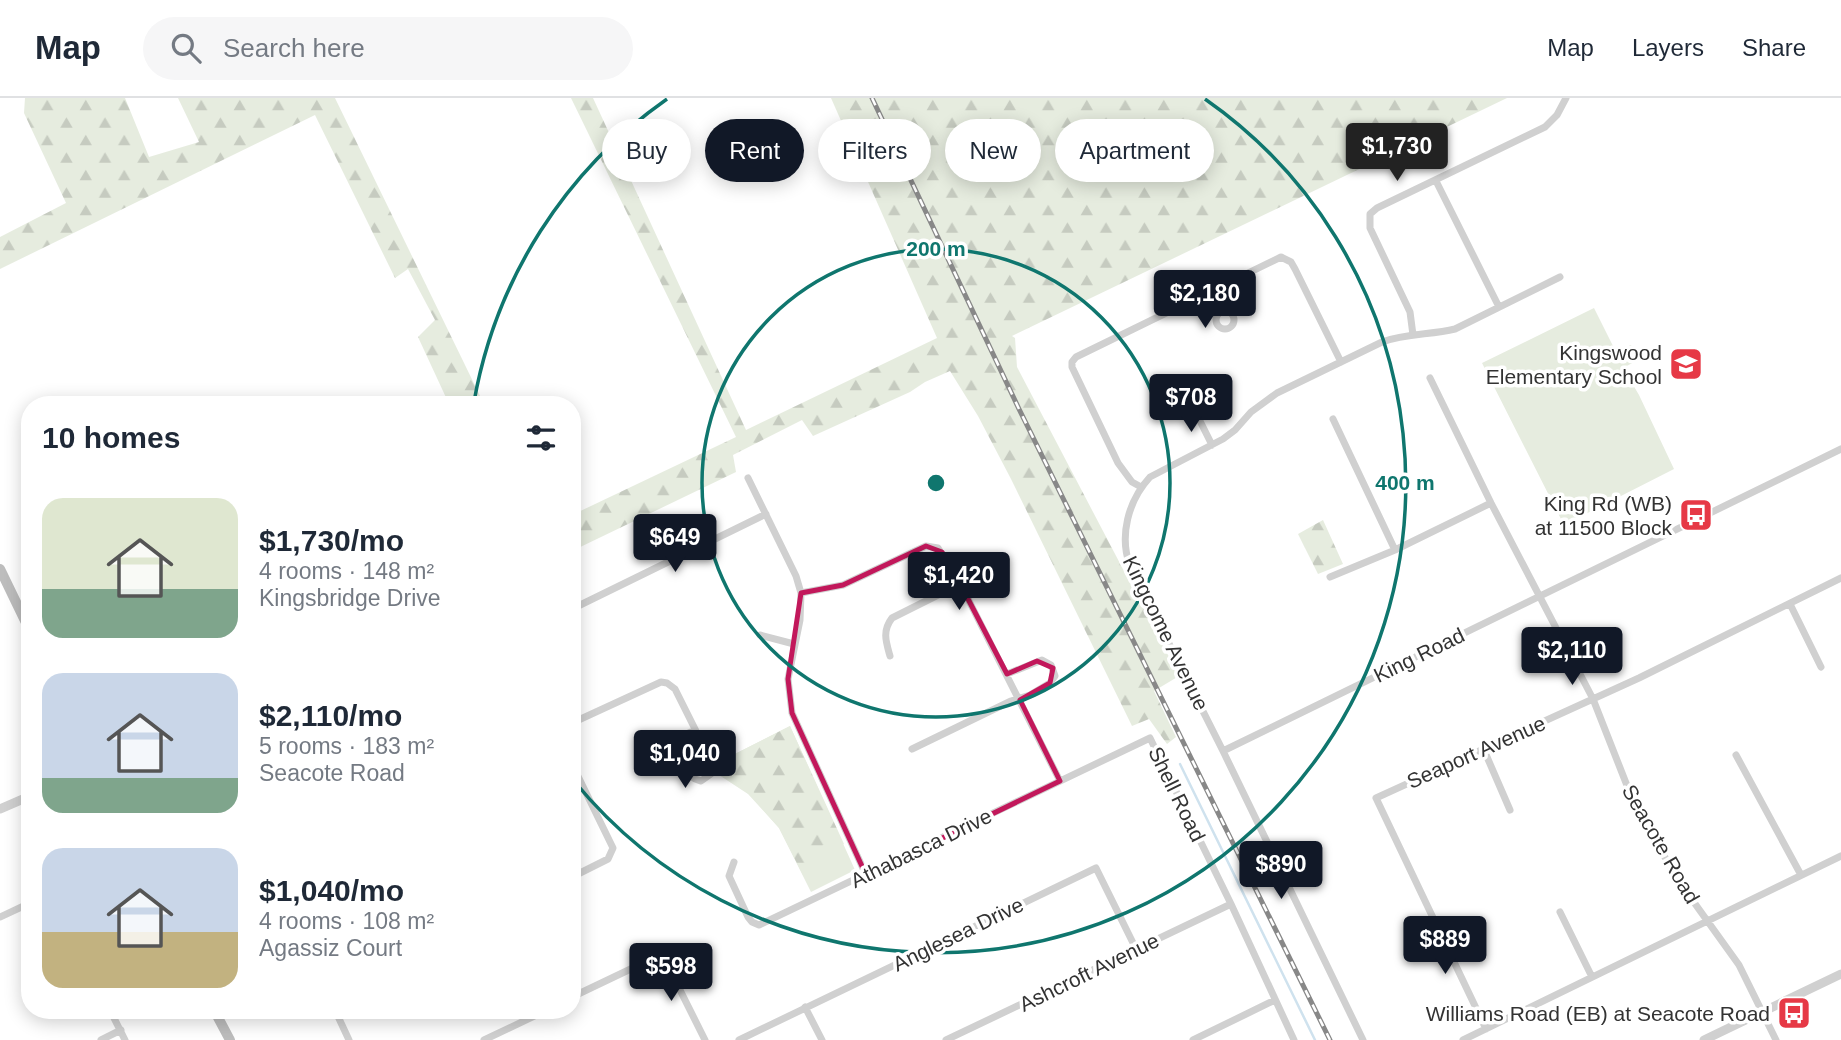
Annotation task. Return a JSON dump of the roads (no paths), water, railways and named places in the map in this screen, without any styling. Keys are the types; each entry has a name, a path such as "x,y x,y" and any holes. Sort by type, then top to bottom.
{"main road":[{"path":"0,569 21,612"},
{"path":"219,1019 230,1040"}],"street":[{"path":"1413,335 1410,312 1368,221 1370,214 1377,208 1545,127 1557,115 1566,98"},
{"path":"1436,181 1499,307"},
{"path":"1341,362 1295,270 1286,258 1274,259 1081,354 1072,362 1076,377 1118,463 1141,487 1163,469 1212,445 1235,430 1251,412 1277,393 1341,362 1382,342 1455,328 1560,277"},
{"path":"1214,289 1223,312"},
{"name":"Seacote Road","path":"1430,377 1491,503 1593,699 1637,811 1683,887 1739,965 1776,1040"},
{"path":"1188,407 1196,412 1212,445"},
{"path":"1333,419 1395,550"},
{"name":"King Road","path":"1223,751 1841,449"},
{"path":"748,478 796,576 801,593 800,620 788,679 792,713 866,875"},
{"name":"Kingcome Avenue","path":"1141,487 1126,525 1125,553 1223,751"},
{"path":"1330,577 1395,550 1491,503"},
{"path":"581,605 766,514"},
{"path":"801,593 843,585 926,546 935,547 942,552 1020,698 1060,781"},
{"path":"954,572 987,557 995,558 1001,563 1003,571 1000,579 967,597"},
{"name":"Seaport Avenue","path":"1486,1029 1376,798 1593,699 1841,578"},
{"path":"890,656 884,638 892,618 960,584"},
{"path":"1790,604 1821,667"},
{"path":"760,635 794,644"},
{"path":"912,749 1050,684 1055,676 1053,668 1046,661 1037,660 1007,674"},
{"path":"581,719 662,682 667,683 676,689 713,766 709,777 701,781 694,780 687,772 677,751 680,737 691,732 697,733"},
{"name":"Athabasca Drive","path":"734,862 729,876 748,917 759,925 1150,738"},
{"name":"Shell Road","path":"1150,738 1294,1040"},
{"path":"1484,750 1510,810"},
{"path":"1223,751 1363,1040"},
{"path":"1735,755 1801,875"},
{"path":"581,783 612,848 608,859 581,872"},
{"path":"0,809 21,800"},
{"path":"1464,1040 1841,856"},
{"name":"Anglesea Drive","path":"738,1040 1096,868 1136,949"},
{"name":"Ashcroft Avenue","path":"946,1040 1231,904"},
{"path":"0,917 21,907"},
{"path":"1560,912 1592,977"},
{"path":"581,994 662,954 705,1040"},
{"path":"1704,1040 1841,974"},
{"path":"1193,1040 1275,1000"},
{"path":"805,1007 822,1040"},
{"path":"115,1019 125,1040"},
{"path":"339,1019 349,1040"},
{"path":"484,1040 528,1019"},
{"path":"101,1040 121,1030"}],"waterway":[{"path":"1180,764 1315,1040"}],"railway":[{"path":"872,98 1019,409 1330,1040"}],"place":[{"name":"Kingswood Elementary School","path":"1686,364"},
{"name":"King Rd (WB) at 11500 Block","path":"1696,515"},
{"name":"Williams Road (EB) at Seacote Road","path":"1794,1013"}]}
